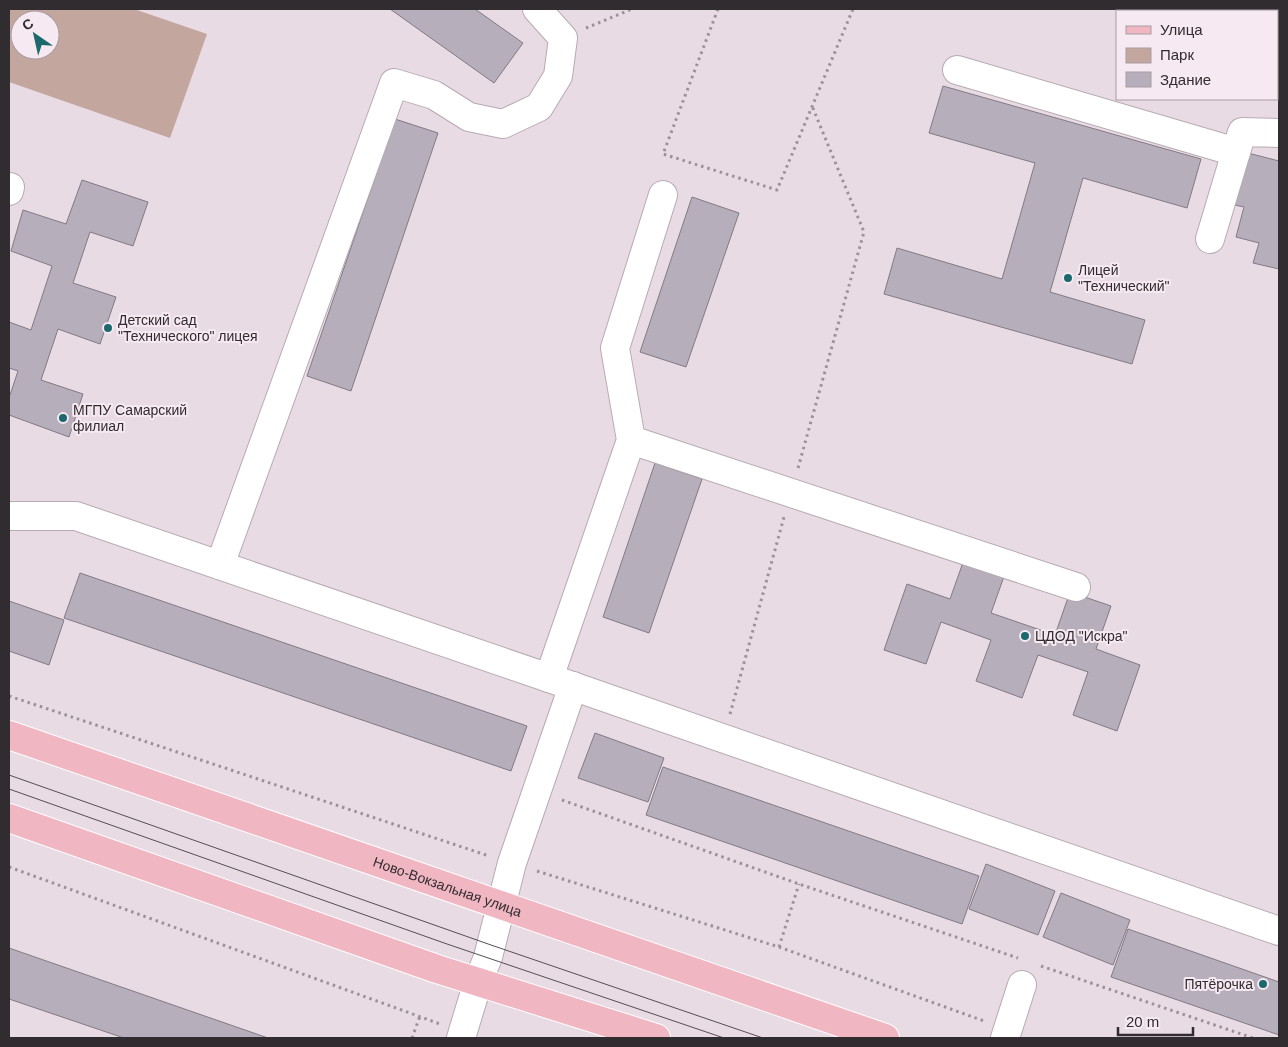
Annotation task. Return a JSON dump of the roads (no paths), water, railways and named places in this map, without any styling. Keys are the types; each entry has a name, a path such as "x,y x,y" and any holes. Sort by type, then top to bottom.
{"main road":[{"name":"Ново-Вокзальная улица","path":"9,735 885,1038"},
{"path":"9,818 437,969 656,1038"}],"lane":[{"path":"220,565 394,83 434,95 469,117 504,124 540,106 558,76 563,38 537,9"},
{"path":"957,70 1236,152"},
{"path":"1210,239 1242,132 1279,133"},
{"path":"462,1036 478,982 488,957 512,863 536,791 561,682 631,440 615,348 663,196"},
{"path":"631,440 1076,587"},
{"path":"9,516 76,516 1279,931"},
{"path":"1005,1038 1028,970"}],"tram line":[{"path":"9,775 491,945 763,1038"},
{"path":"9,789 447,944 724,1038"}],"place":[{"name":"Лицей \"Технический\"","path":"1068,278"},
{"name":"Детский сад \"Технического\" лицея","path":"108,328"},
{"name":"МГПУ Самарский филиал","path":"63,418"},
{"name":"ЦДОД \"Искра\"","path":"1025,636"},
{"name":"Пятёрочка","path":"1263,984"}]}
